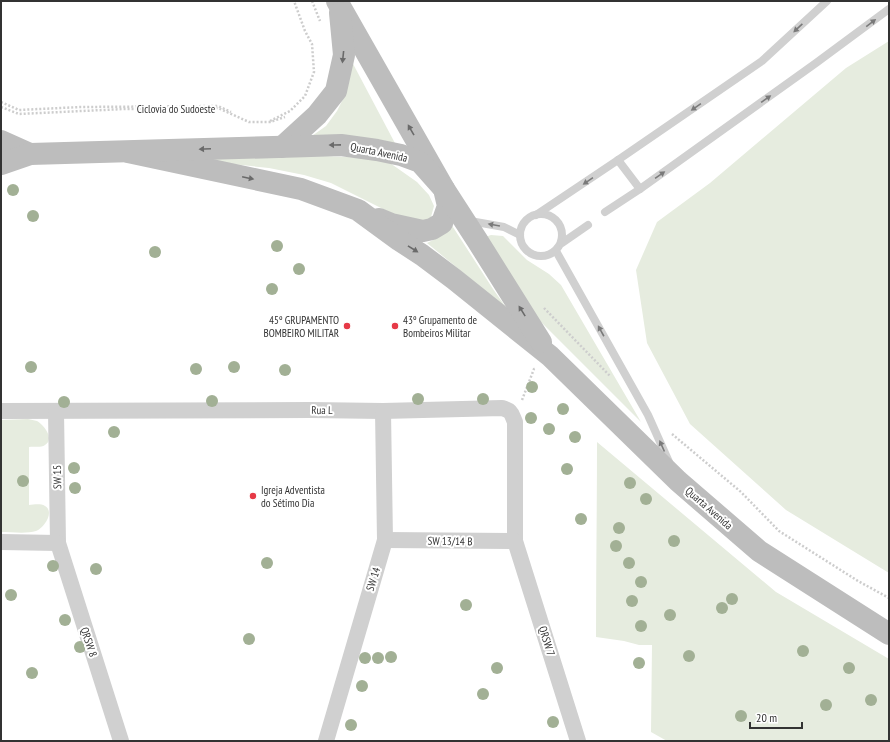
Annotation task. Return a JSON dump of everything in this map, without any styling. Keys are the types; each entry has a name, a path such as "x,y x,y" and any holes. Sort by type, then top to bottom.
{"main road":[{"path":"282,147 317,115 336,91 344,55 338,3"},
{"path":"338,3 444,189 448,206 442,223 423,232 391,224 358,210"},
{"name":"Quarta Avenida","path":"1,141 30,154"},
{"name":"Quarta Avenida","path":"1,164 30,154 341,145 401,155 420,162 444,189 550,356"},
{"name":"Quarta Avenida","path":"128,152 301,189 358,210 398,240 454,278 550,356 678,481 758,551 889,634"}],"street":[{"name":"Rua L","path":"1,411 383,411 502,408 511,412"},
{"name":"SW 15","path":"56,411 58,542"},
{"name":"SW 14","path":"326,741 385,540 383,411"},
{"path":"511,412 515,422 515,541"},
{"name":"SW 13/14 B","path":"385,540 515,541"},
{"name":"QRSW 7","path":"515,541 578,741"},
{"path":"1,542 58,542"},
{"name":"QRSW 8","path":"58,542 120,741"}],"lane":[{"path":"588,225 562,243 556,251 548,256 538,257 530,253 523,246 520,237 521,228 530,218 762,62 827,1"},
{"path":"605,212 640,189 816,64 889,9"},
{"path":"618,160 640,189"},
{"path":"536,215 544,214 551,216 557,221 563,235 562,243"},
{"path":"465,221 504,227 520,235"},
{"path":"556,251 648,415 678,481"}],"path":[{"path":"1,102 19,110 89,107 218,106 250,121 270,121 290,111 305,96 314,72 312,44 294,1"},
{"path":"312,1 321,22"},
{"name":"Ciclovia do Sudoeste","path":"1,107 19,114 124,109 218,108 249,122 270,122 289,115"},
{"path":"511,412 521,402 534,369 550,356"}],"shaded area":[{"path":"889,41 889,573 786,510 690,424 647,343 636,270 657,222 710,183 846,68"},
{"path":"351,60 397,147 309,138 326,126 337,111 346,93"},
{"path":"180,156 325,156 369,158 390,163 417,182 429,195 434,206 431,217 422,225 397,216 331,183 304,175 269,168 213,162"},
{"path":"451,224 517,323 483,289 427,243 439,237"},
{"path":"491,235 503,236 527,260 549,274 561,285 641,422 538,319 482,238"},
{"path":"28,419 37,421 43,426 49,436 48,442 43,446 29,447 29,505 39,504 45,506 48,509 49,516 42,527 36,531 24,533 1,532 1,420"},
{"path":"597,442 776,592 889,659 889,741 667,741 651,732 652,645 639,645 596,637"}],"place":[{"name":"45º GRUPAMENTO BOMBEIRO MILITAR","path":"347,326"},
{"name":"43º Grupamento de Bombeiros Militar","path":"395,326"},
{"name":"Igreja Adventista do Sétimo Dia","path":"253,496"}]}
